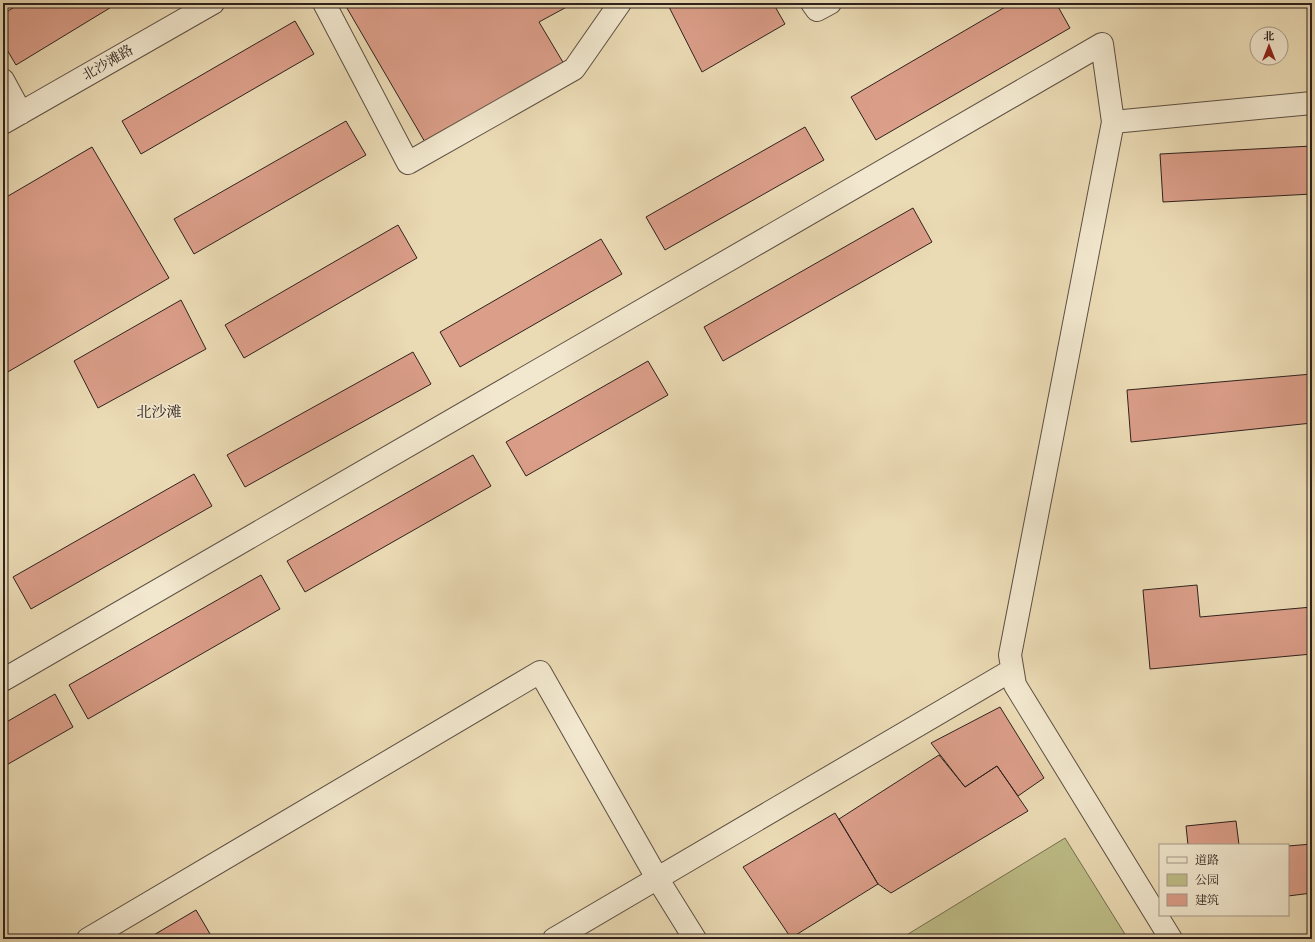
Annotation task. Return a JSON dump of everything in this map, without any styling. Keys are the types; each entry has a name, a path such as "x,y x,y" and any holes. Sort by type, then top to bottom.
{"street":[{"name":"北沙滩路","path":"12,118 213,3"},
{"path":"324,3 408,163 574,69 620,3"},
{"path":"812,3 817,10 830,3"},
{"path":"3,680 1102,44 1113,122 1010,655 1015,685 1171,939"},
{"path":"3,80 12,118"},
{"path":"1113,122 1312,103"},
{"path":"554,939 1012,670"},
{"path":"88,939 540,672 657,878 695,939"}],"green space":[{"path":"1065,838 1128,939 900,939"}],"building":[{"path":"21,3 118,3 16,65 3,43 3,14"},
{"path":"344,3 574,3 539,22 567,69 429,149"},
{"path":"667,3 773,3 785,24 702,72"},
{"path":"1012,3 1056,3 1070,28 876,140 851,97"},
{"path":"295,21 314,54 141,154 122,121"},
{"path":"346,121 366,155 194,254 174,219"},
{"path":"805,127 824,160 665,250 646,217"},
{"path":"1312,146 1312,194 1163,202 1160,154"},
{"path":"92,147 169,278 6,373 3,369 3,199"},
{"path":"913,208 932,242 723,361 704,327"},
{"path":"398,225 417,258 244,358 225,325"},
{"path":"601,239 622,274 460,367 440,332"},
{"path":"181,300 206,349 98,408 74,361"},
{"path":"413,352 431,384 245,487 227,455"},
{"path":"648,361 668,395 526,476 506,442"},
{"path":"1312,374 1312,423 1131,442 1127,390"},
{"path":"473,455 491,486 305,592 287,561"},
{"path":"194,474 212,506 31,609 13,577"},
{"path":"261,575 280,609 88,719 69,685"},
{"path":"1197,585 1200,617 1312,607 1312,654 1150,669 1143,590"},
{"path":"55,694 73,727 3,767 3,724"},
{"path":"1000,707 1044,778 1018,796 997,766 965,787 931,743"},
{"path":"939,755 965,787 997,766 1028,811 891,893 878,884 839,819"},
{"path":"835,813 878,884 791,938 743,867"},
{"path":"1236,821 1239,844 1188,844 1186,826"},
{"path":"1312,844 1312,893 1289,896 1289,846"},
{"path":"196,910 213,939 147,939"},
{"path":"628,934 631,939 620,939"}],"district":[{"name":"北沙滩","path":"159,412"}]}
